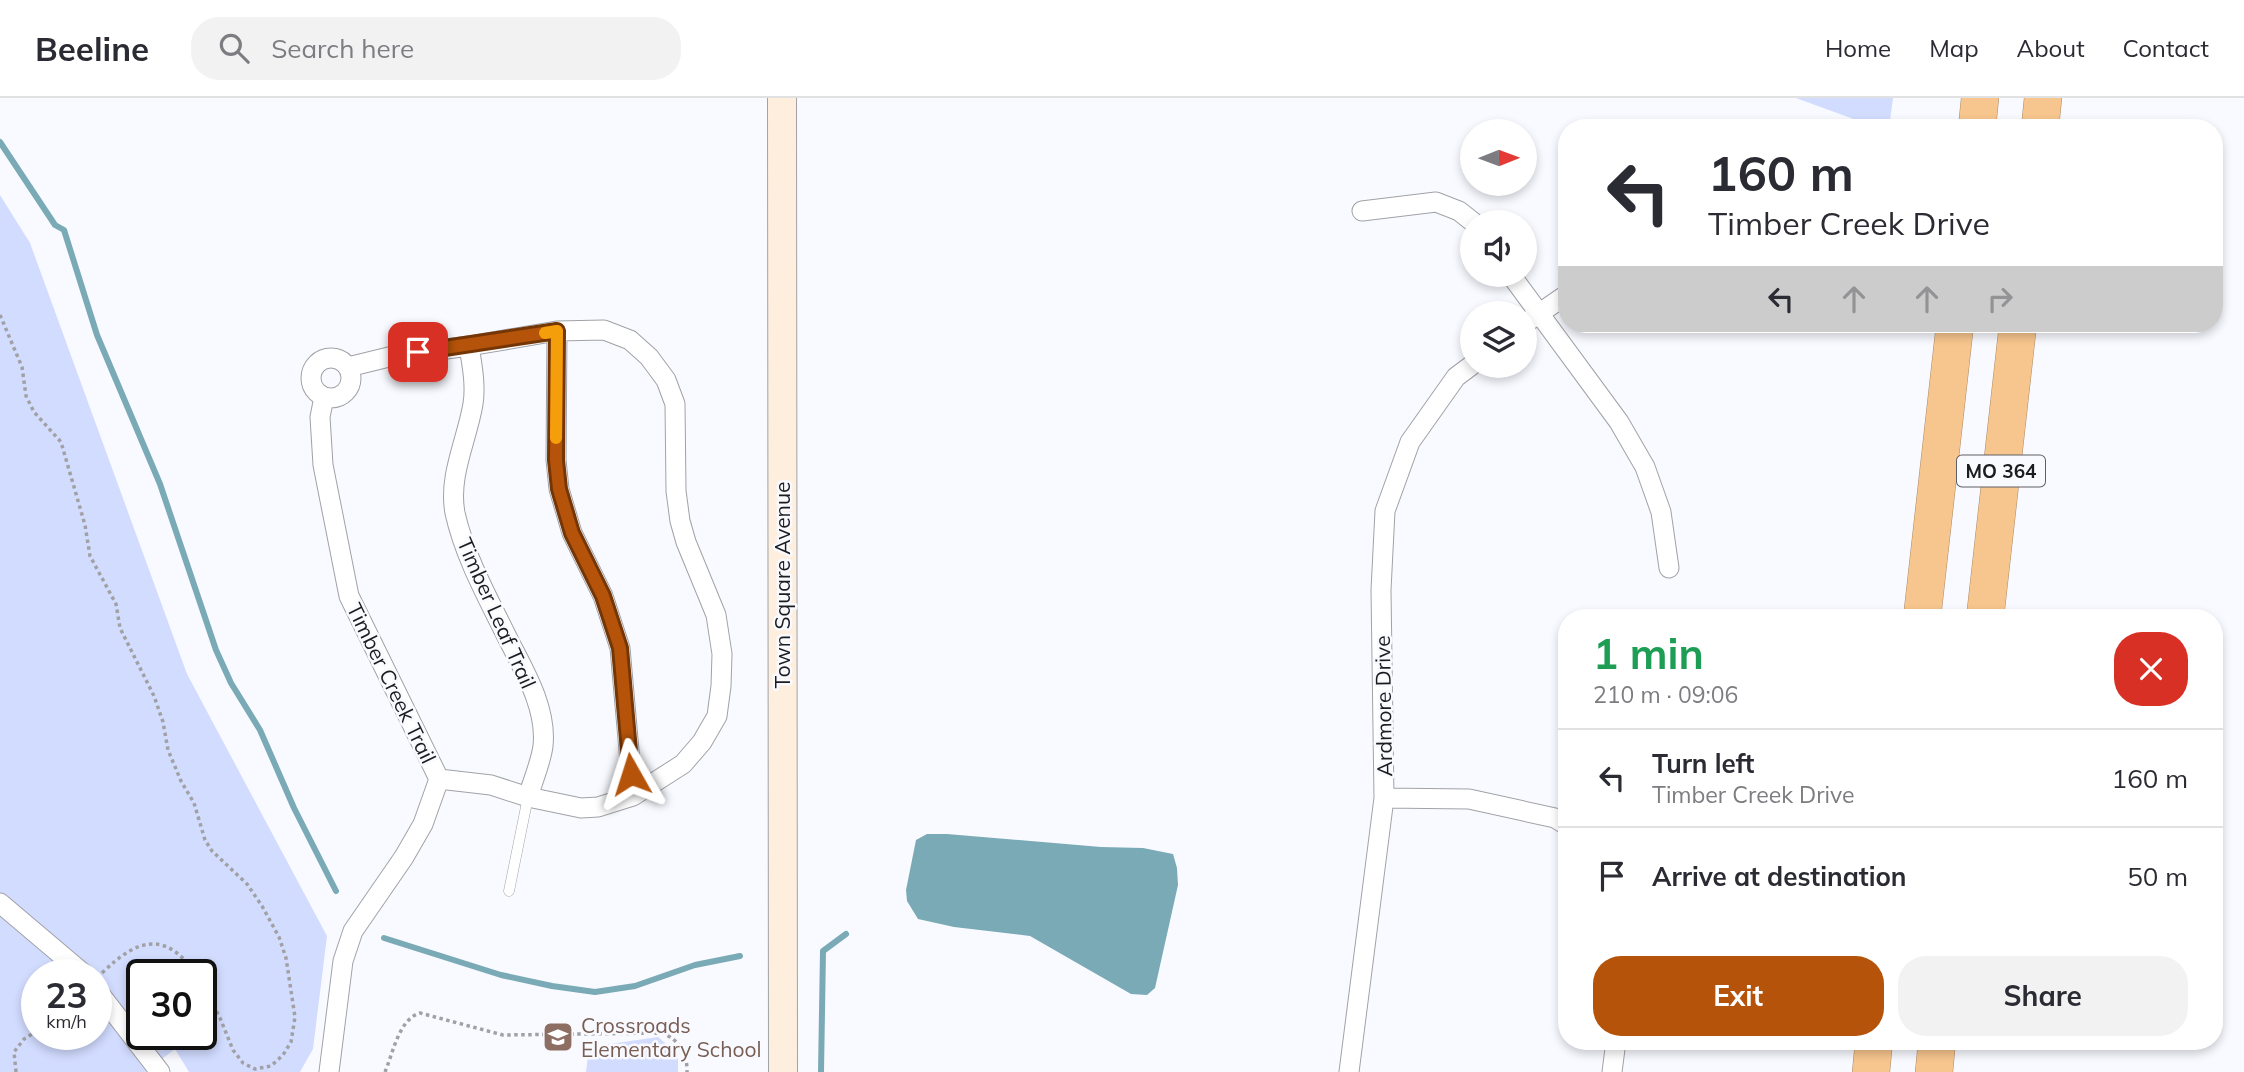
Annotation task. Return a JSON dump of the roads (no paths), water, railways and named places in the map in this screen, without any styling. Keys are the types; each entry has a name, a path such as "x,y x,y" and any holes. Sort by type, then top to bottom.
{"highway":[{"path":"1978,119 1980,98"},
{"path":"2041,119 2043,98"},
{"name":"MO 364","path":"1923,609 1954,333"},
{"name":"MO 364","path":"1986,609 2017,333"},
{"path":"1871,1072 1873,1050"},
{"path":"1934,1072 1936,1050"}],"main road":[{"name":"Town Square Avenue","path":"782,98 783,1072"}],"street":[{"path":"1362,211 1436,202 1460,211"},
{"path":"1537,315 1558,300"},
{"path":"1537,326 1619,422 1645,467 1661,512 1669,568"},
{"path":"324,397 337,397 348,389 351,376 348,367 393,356 557,331 604,330 630,340 649,357 666,380 676,404 676,491 680,522 716,615 722,654 717,716 702,742 683,764 633,796 598,807 581,808 528,797 491,785 439,779"},
{"path":"557,331 556,460 559,489 572,533 603,596 620,648 633,796"},
{"name":"Timber Leaf Trail","path":"469,346 473,401 454,484 455,510 461,536 533,690 541,718 543,745 528,797"},
{"name":"Timber Creek Trail","path":"329,1072 342,961 353,931 404,857 422,824 439,779 349,596 323,465 320,417 324,397 318,394 311,376 316,364 321,360 334,358 341,360 348,367"},
{"name":"Ardmore Drive","path":"1349,1072 1384,798 1381,590 1385,511 1410,442 1460,374"},
{"path":"1384,798 1469,799 1558,819"},
{"path":"0,902 66,959"},
{"path":"112,1010 160,1072"},
{"path":"1612,1072 1615,1050"}],"lane":[{"path":"509,891 528,797"}],"waterway":[{"path":"0,142 55,225 64,230 97,335 160,484 216,650 231,683 260,730 294,808 336,891"},
{"path":"821,1072 823,951 846,934"},
{"path":"384,938 501,975 595,992 635,986 695,965 740,956"}],"place":[{"name":"Crossroads Elementary School","path":"558,1037"}]}
